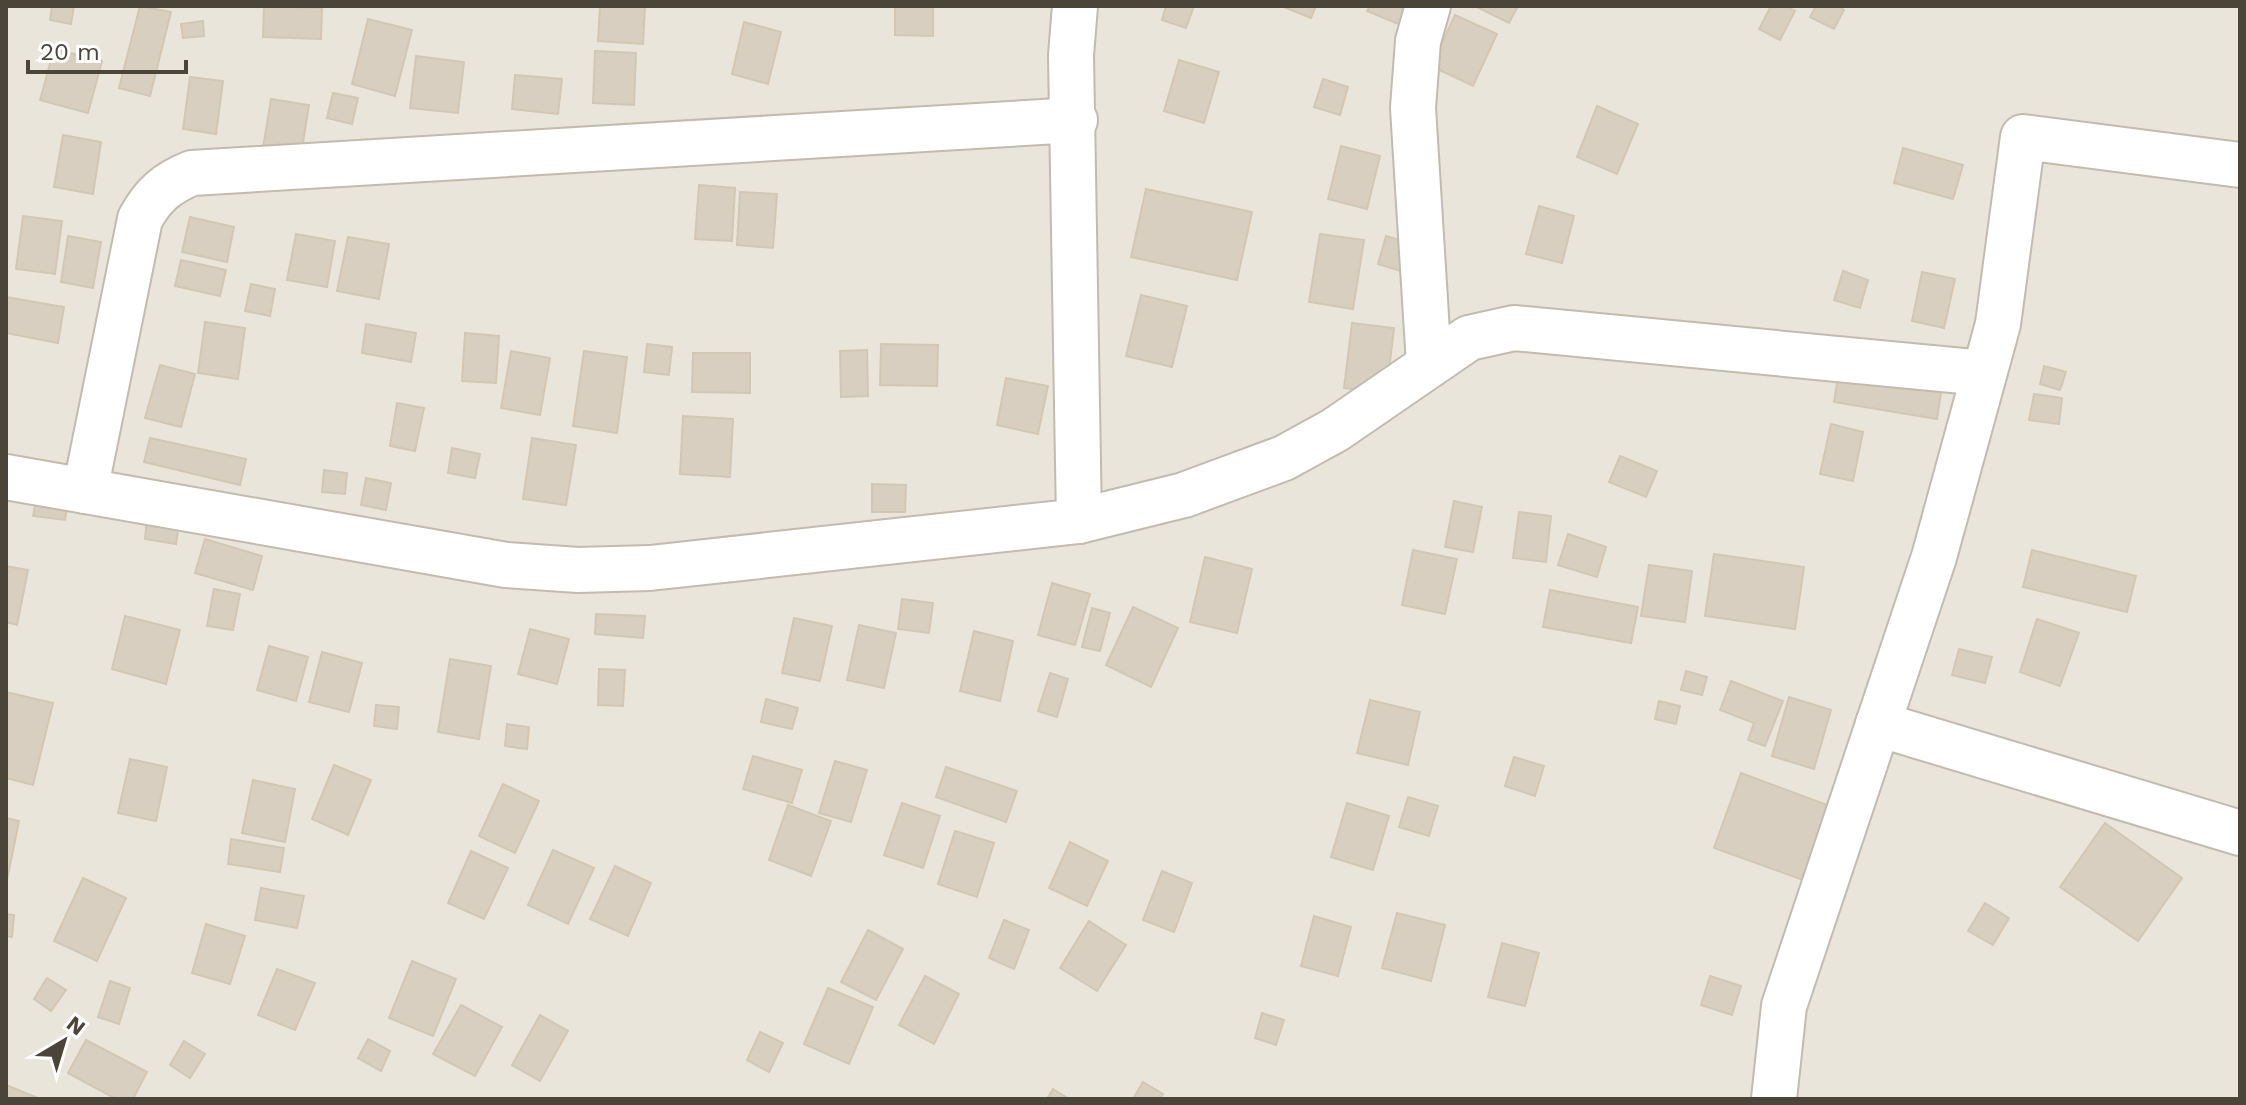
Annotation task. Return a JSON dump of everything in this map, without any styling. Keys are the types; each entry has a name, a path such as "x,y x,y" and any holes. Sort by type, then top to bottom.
{"street":[{"path":"1075,6 1071,55 1075,120 1073,270 1079,521"},
{"path":"1428,6 1418,41 1413,108 1429,364"},
{"path":"85,491 140,219 152,198 170,182 192,173 1075,120"},
{"path":"1774,1099 1784,1006 1934,557 1998,324 2023,137 2240,165"},
{"path":"6,477 506,565 578,570 650,568 1079,521 1184,495 1284,458 1335,430 1469,338 1514,328 1984,373"},
{"path":"1878,724 2240,833"}],"shaded area":[{"path":"6,6 2240,6 2240,1099 6,1099"}],"building":[{"path":"52,6 74,6 71,24 50,20"},
{"path":"140,6 171,12 150,96 119,88"},
{"path":"264,6 322,8 321,39 263,37"},
{"path":"600,6 645,6 643,44 598,41"},
{"path":"895,6 933,6 933,36 895,35"},
{"path":"1166,6 1194,6 1186,28 1162,20"},
{"path":"1281,6 1316,6 1311,18"},
{"path":"1370,6 1420,6 1410,29 1367,11"},
{"path":"1475,6 1518,6 1509,23"},
{"path":"1771,6 1786,6 1795,11 1780,40 1759,29"},
{"path":"1816,6 1837,6 1844,10 1834,29 1810,17"},
{"path":"1455,15 1497,34 1473,86 1431,66"},
{"path":"368,19 412,30 395,96 352,84"},
{"path":"203,21 204,36 183,38 181,24"},
{"path":"744,22 781,32 768,84 732,74"},
{"path":"54,49 102,61 88,113 40,100"},
{"path":"595,51 636,53 634,105 593,103"},
{"path":"416,56 464,62 458,113 410,108"},
{"path":"1179,60 1219,72 1204,123 1164,111"},
{"path":"515,75 562,79 558,114 512,109"},
{"path":"190,77 223,81 216,134 183,129"},
{"path":"1323,79 1348,87 1340,115 1314,107"},
{"path":"333,93 358,98 352,124 327,118"},
{"path":"271,99 309,105 301,155 263,148"},
{"path":"1597,106 1638,124 1617,174 1577,157"},
{"path":"63,135 101,142 93,194 54,187"},
{"path":"1341,146 1380,156 1367,209 1328,199"},
{"path":"1903,148 1963,165 1953,199 1894,183"},
{"path":"699,185 735,188 732,241 695,239"},
{"path":"1146,189 1252,212 1237,280 1131,257"},
{"path":"740,192 777,194 773,248 737,245"},
{"path":"1539,206 1574,216 1562,263 1526,254"},
{"path":"23,216 62,221 55,274 16,269"},
{"path":"190,217 234,227 227,262 182,252"},
{"path":"296,234 335,241 327,287 287,280"},
{"path":"1320,234 1364,240 1353,309 1309,302"},
{"path":"68,236 101,242 93,288 61,282"},
{"path":"1386,236 1412,244 1404,272 1378,264"},
{"path":"348,237 389,244 379,299 337,291"},
{"path":"181,260 226,270 220,296 175,286"},
{"path":"1843,271 1868,280 1860,308 1834,300"},
{"path":"1922,272 1955,279 1944,328 1912,321"},
{"path":"251,284 275,289 270,316 245,311"},
{"path":"1141,295 1187,306 1172,367 1126,356"},
{"path":"6,297 64,307 58,343 6,333"},
{"path":"205,322 245,328 238,379 198,373"},
{"path":"1352,323 1394,328 1386,394 1344,388"},
{"path":"366,324 416,333 411,362 362,353"},
{"path":"465,333 499,336 496,383 462,381"},
{"path":"647,344 672,347 669,375 644,372"},
{"path":"881,344 938,345 937,386 880,385"},
{"path":"867,350 868,396 841,397 840,351"},
{"path":"511,351 550,358 540,415 501,408"},
{"path":"584,351 627,357 617,433 573,426"},
{"path":"693,353 750,353 750,393 692,392"},
{"path":"160,365 195,374 181,427 145,418"},
{"path":"2044,366 2066,372 2060,390 2040,384"},
{"path":"1839,370 1942,386 1937,419 1834,402"},
{"path":"1006,378 1048,386 1038,434 997,425"},
{"path":"2034,394 2062,398 2059,424 2029,420"},
{"path":"397,403 424,408 415,451 390,446"},
{"path":"683,416 733,419 730,477 680,474"},
{"path":"1831,424 1863,432 1853,481 1820,474"},
{"path":"150,438 246,459 240,485 144,462"},
{"path":"532,438 576,445 566,505 523,499"},
{"path":"452,448 480,454 475,478 448,473"},
{"path":"1620,456 1657,471 1646,497 1609,482"},
{"path":"324,470 347,473 345,494 322,492"},
{"path":"366,478 391,483 386,510 361,505"},
{"path":"872,484 906,485 905,512 872,512"},
{"path":"37,496 68,502 65,520 33,516"},
{"path":"1454,501 1482,507 1473,552 1445,547"},
{"path":"1519,512 1551,516 1546,562 1513,558"},
{"path":"147,519 179,524 176,544 145,539"},
{"path":"1568,534 1606,547 1597,577 1558,565"},
{"path":"205,539 262,556 253,590 195,573"},
{"path":"1413,550 1457,559 1445,614 1402,605"},
{"path":"2032,550 2136,576 2127,612 2023,587"},
{"path":"1714,554 1804,567 1795,629 1705,616"},
{"path":"1205,557 1252,569 1237,633 1190,622"},
{"path":"1649,565 1692,571 1685,622 1641,616"},
{"path":"6,566 28,570 17,625 6,622"},
{"path":"1052,583 1090,594 1075,645 1038,635"},
{"path":"214,589 240,594 233,630 207,626"},
{"path":"1550,590 1638,607 1631,643 1543,627"},
{"path":"902,599 933,603 929,633 898,629"},
{"path":"1133,607 1178,628 1151,687 1106,665"},
{"path":"1092,608 1110,613 1100,651 1082,647"},
{"path":"596,614 645,616 643,638 595,634"},
{"path":"125,616 180,630 166,684 112,669"},
{"path":"794,618 832,626 820,681 782,673"},
{"path":"2037,619 2079,633 2060,686 2020,672"},
{"path":"859,625 896,633 884,688 847,680"},
{"path":"530,629 569,639 557,684 518,674"},
{"path":"974,631 1013,641 1000,701 960,691"},
{"path":"269,646 308,657 296,701 257,690"},
{"path":"1959,649 1992,657 1985,683 1952,675"},
{"path":"322,652 362,663 349,712 309,702"},
{"path":"450,659 491,666 479,739 438,732"},
{"path":"599,669 625,670 623,706 598,705"},
{"path":"1686,671 1707,677 1702,695 1681,690"},
{"path":"1050,673 1068,679 1057,717 1038,711"},
{"path":"1731,681 1783,701 1765,746 1748,740 1754,723 1720,710"},
{"path":"6,692 53,703 33,785 6,778"},
{"path":"1789,697 1831,710 1814,769 1772,756"},
{"path":"766,699 798,708 792,729 761,722"},
{"path":"1370,700 1420,712 1408,765 1357,753"},
{"path":"1659,701 1680,706 1676,724 1655,719"},
{"path":"376,705 399,707 397,729 374,726"},
{"path":"507,724 529,727 527,749 505,746"},
{"path":"753,756 802,770 792,803 743,789"},
{"path":"1514,757 1544,766 1535,796 1505,786"},
{"path":"130,759 167,767 156,821 118,813"},
{"path":"835,761 867,770 851,822 819,813"},
{"path":"334,765 371,780 348,835 312,819"},
{"path":"946,767 1017,791 1006,822 936,797"},
{"path":"1741,773 1830,806 1803,880 1714,848"},
{"path":"253,780 295,789 285,842 242,833"},
{"path":"503,784 539,801 515,853 479,836"},
{"path":"1408,797 1438,806 1429,836 1399,827"},
{"path":"902,803 940,816 923,868 884,855"},
{"path":"1347,803 1389,816 1373,870 1331,857"},
{"path":"788,805 831,821 811,876 769,860"},
{"path":"6,818 19,821 7,880 6,880"},
{"path":"2105,823 2182,878 2138,941 2060,887"},
{"path":"955,831 994,843 977,897 938,884"},
{"path":"231,839 284,848 280,872 228,864"},
{"path":"1070,842 1108,861 1087,906 1049,888"},
{"path":"553,850 594,868 568,924 528,905"},
{"path":"471,851 508,868 484,919 448,903"},
{"path":"615,866 651,883 628,936 590,919"},
{"path":"1162,871 1192,883 1174,932 1143,920"},
{"path":"83,878 126,898 97,961 54,941"},
{"path":"261,888 304,896 297,928 255,920"},
{"path":"1985,903 2009,918 1993,945 1968,931"},
{"path":"1397,913 1445,925 1431,981 1382,968"},
{"path":"6,914 14,915 12,937 6,936"},
{"path":"1314,916 1351,927 1338,976 1301,966"},
{"path":"1004,920 1029,930 1014,969 989,958"},
{"path":"1089,921 1126,945 1097,991 1060,968"},
{"path":"206,924 245,936 230,984 192,973"},
{"path":"868,930 903,949 876,1000 841,982"},
{"path":"1502,943 1539,953 1525,1006 1488,997"},
{"path":"412,961 456,979 433,1036 389,1018"},
{"path":"277,969 315,983 295,1030 258,1015"},
{"path":"925,976 959,994 934,1044 899,1025"},
{"path":"1710,976 1741,986 1732,1015 1701,1005"},
{"path":"47,978 66,990 51,1011 34,999"},
{"path":"110,981 130,988 119,1024 98,1017"},
{"path":"828,988 873,1007 849,1064 804,1044"},
{"path":"461,1005 502,1027 475,1076 433,1054"},
{"path":"1262,1013 1284,1020 1276,1045 1255,1038"},
{"path":"540,1015 568,1031 540,1081 512,1065"},
{"path":"760,1032 783,1043 769,1072 747,1060"},
{"path":"368,1039 390,1051 381,1071 358,1058"},
{"path":"86,1040 147,1072 133,1099 116,1099 68,1073"},
{"path":"184,1041 205,1054 190,1078 170,1065"},
{"path":"1143,1082 1163,1094 1160,1099 1133,1099"},
{"path":"6,1085 40,1099 6,1099"},
{"path":"1053,1089 1069,1099 1047,1099"}]}
